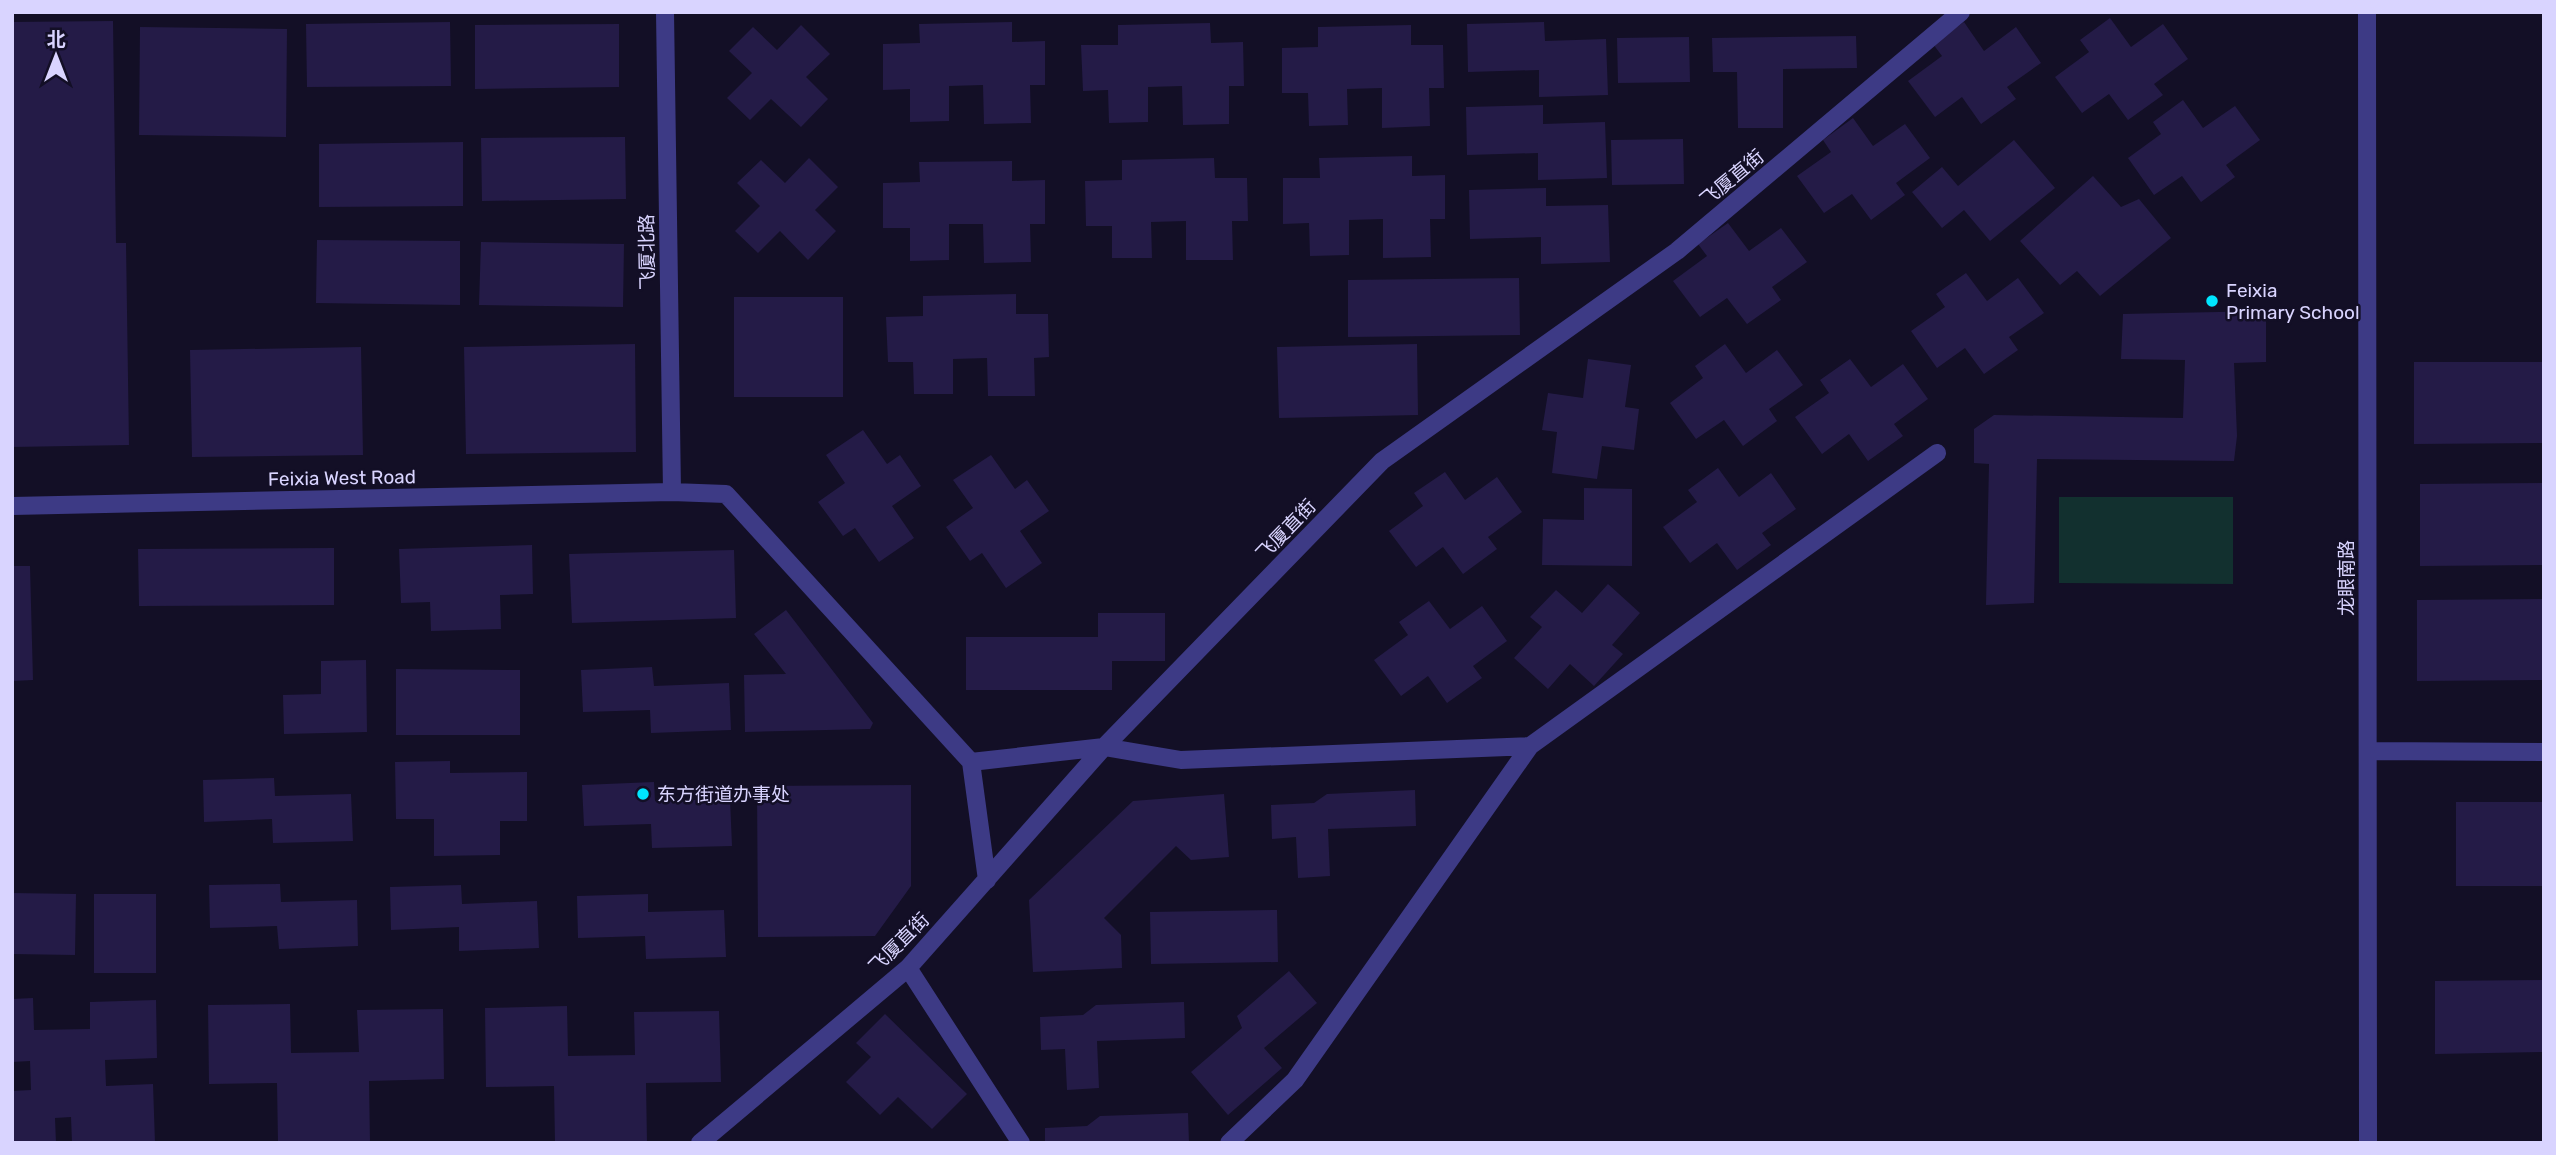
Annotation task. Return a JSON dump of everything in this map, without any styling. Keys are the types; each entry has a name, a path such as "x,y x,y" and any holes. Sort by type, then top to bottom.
{"street":[{"name":"飞厦北路","path":"665,12 672,492"},
{"name":"飞厦直街","path":"700,1143 908,968 1104,747 1382,461 1677,251 1961,12"},
{"name":"龙眼南路","path":"2367,12 2368,1143"},
{"path":"1229,1143 1295,1080 1530,746 1937,453"},
{"name":"Feixia West Road","path":"12,506 672,492 726,494 971,762"},
{"path":"986,880 971,762 1104,747 1181,760 1530,746"},
{"path":"2368,751 2544,752"},
{"path":"908,968 1021,1143"}],"green space":[{"path":"2059,497 2233,497 2233,584 2059,583"}],"building":[{"path":"2110,18 2131,47 2163,24 2188,59 2154,84 2163,95 2128,120 2109,94 2082,113 2055,77 2089,52 2080,40"},
{"path":"113,21 116,243 126,243 129,445 12,447 12,22"},
{"path":"450,22 451,86 307,87 306,24"},
{"path":"1012,22 1012,42 1045,41 1045,85 1030,85 1031,123 984,124 983,85 949,86 949,121 910,122 910,89 883,90 883,44 920,43 919,24"},
{"path":"1544,22 1545,41 1606,39 1608,95 1539,97 1539,70 1468,72 1467,24"},
{"path":"1964,22 1984,51 2016,27 2041,63 2007,87 2016,99 1981,124 1962,97 1935,117 1908,81 1942,56 1933,44"},
{"path":"1210,23 1211,43 1243,42 1244,86 1229,86 1229,124 1183,125 1182,86 1148,87 1148,122 1109,123 1108,90 1083,91 1081,45 1118,45 1118,25"},
{"path":"619,24 619,87 475,89 475,25"},
{"path":"801,25 830,54 806,77 828,99 801,127 771,99 750,120 727,98 752,73 729,51 753,27 777,50"},
{"path":"1411,25 1411,45 1443,45 1444,88 1429,88 1430,126 1382,128 1382,88 1347,89 1348,125 1309,126 1308,93 1282,93 1282,48 1318,47 1318,27"},
{"path":"140,27 287,29 286,137 139,135"},
{"path":"1856,36 1857,68 1783,69 1783,128 1738,128 1737,72 1713,72 1712,38"},
{"path":"1689,37 1690,82 1618,83 1617,38"},
{"path":"2183,100 2203,128 2235,106 2260,140 2226,165 2235,177 2201,202 2182,176 2154,195 2128,158 2161,134 2153,122"},
{"path":"1543,105 1543,124 1605,122 1607,178 1538,180 1538,153 1467,155 1466,107"},
{"path":"1853,118 1873,146 1905,124 1930,158 1896,183 1905,195 1871,220 1852,194 1824,213 1797,176 1831,152 1823,140"},
{"path":"625,137 626,199 482,201 481,138"},
{"path":"1683,139 1684,184 1612,185 1611,140"},
{"path":"2014,140 2055,188 1990,241 1964,210 1942,228 1912,192 1942,167 1958,186"},
{"path":"463,142 463,206 319,207 319,144"},
{"path":"1412,156 1412,176 1445,175 1445,219 1430,219 1431,257 1383,258 1383,219 1349,220 1349,255 1310,256 1309,223 1283,224 1283,178 1320,178 1319,158"},
{"path":"809,158 838,187 815,210 836,231 808,260 780,231 758,253 735,231 760,206 737,183 761,160 785,183"},
{"path":"1214,158 1215,178 1247,178 1248,221 1232,221 1233,260 1186,260 1186,221 1151,222 1152,258 1112,258 1112,226 1086,226 1085,181 1122,180 1122,160"},
{"path":"1012,161 1012,181 1045,180 1045,224 1030,224 1031,262 984,263 983,224 949,224 949,260 910,261 910,228 883,228 883,183 920,182 919,162"},
{"path":"2093,176 2121,207 2139,199 2171,238 2100,296 2077,271 2060,285 2020,241"},
{"path":"1546,188 1546,206 1608,205 1610,262 1541,264 1541,237 1470,239 1469,190"},
{"path":"1728,223 1749,251 1781,228 1807,262 1772,287 1781,300 1747,324 1727,298 1700,317 1673,281 1707,256 1698,244"},
{"path":"317,240 460,241 460,305 316,303"},
{"path":"481,242 624,244 623,307 479,305"},
{"path":"1966,273 1987,301 2018,278 2044,313 2009,337 2018,350 1984,374 1965,348 1937,368 1911,331 1945,307 1936,294"},
{"path":"1519,278 1520,335 1348,337 1348,280"},
{"path":"1016,294 1016,314 1048,314 1049,357 1034,358 1035,396 988,396 987,358 953,359 953,394 914,394 913,362 888,362 886,317 923,316 923,296"},
{"path":"734,297 843,297 843,397 734,397"},
{"path":"2266,311 2266,362 2234,363 2237,436 2234,461 2037,459 2034,603 1986,605 1989,464 1974,463 1974,429 1994,415 2183,418 2185,360 2121,359 2123,314"},
{"path":"635,344 636,452 466,454 464,347"},
{"path":"1417,344 1418,415 1279,418 1277,347"},
{"path":"1725,344 1746,373 1777,350 1803,385 1769,409 1777,421 1743,446 1724,420 1696,439 1670,403 1703,378 1695,366"},
{"path":"361,347 363,455 192,457 190,350"},
{"path":"1588,359 1631,365 1625,407 1639,409 1634,450 1602,446 1597,479 1552,473 1557,432 1542,430 1548,393 1583,398"},
{"path":"1850,359 1871,387 1903,364 1928,399 1894,424 1903,436 1868,461 1849,434 1822,454 1795,417 1829,393 1820,380"},
{"path":"2414,362 2544,362 2544,443 2414,444"},
{"path":"863,430 887,464 900,455 921,486 892,506 914,538 879,562 855,528 843,536 818,502 845,483 826,455"},
{"path":"991,455 1015,489 1027,480 1049,511 1020,531 1042,563 1006,588 982,553 970,561 946,527 973,508 953,480"},
{"path":"1718,468 1739,497 1771,473 1796,509 1762,533 1771,545 1737,570 1717,543 1690,563 1663,527 1697,502 1688,490"},
{"path":"1445,472 1465,500 1497,477 1522,512 1488,537 1497,549 1463,574 1443,547 1416,567 1389,531 1423,506 1414,493"},
{"path":"2544,483 2544,565 2420,566 2420,484"},
{"path":"1584,488 1632,489 1632,566 1542,565 1543,519 1584,520"},
{"path":"532,545 533,594 500,595 501,629 431,631 430,602 401,603 399,549"},
{"path":"334,548 334,605 139,606 138,549"},
{"path":"734,550 736,618 572,623 569,554"},
{"path":"12,566 30,566 33,680 12,681"},
{"path":"1608,584 1640,613 1612,645 1623,654 1594,686 1570,664 1548,689 1514,658 1542,627 1530,617 1556,590 1582,613"},
{"path":"2544,599 2544,680 2417,681 2417,600"},
{"path":"1429,601 1450,629 1482,606 1507,641 1473,666 1482,678 1447,703 1428,676 1401,696 1374,660 1408,635 1399,622"},
{"path":"786,610 873,723 870,729 745,732 744,675 786,674 754,634"},
{"path":"1098,613 1165,613 1165,661 1112,661 1112,690 966,690 966,637 1098,637"},
{"path":"366,660 367,732 284,734 283,695 321,694 321,661"},
{"path":"652,667 654,686 729,683 731,730 651,733 650,710 583,712 581,670"},
{"path":"396,669 520,670 520,735 396,735"},
{"path":"450,761 450,773 527,772 527,821 500,821 500,855 434,856 434,819 396,819 395,762"},
{"path":"274,778 275,796 351,794 353,841 273,843 272,819 204,822 203,780"},
{"path":"654,782 655,801 730,799 732,846 652,848 651,824 584,826 582,785"},
{"path":"911,785 911,886 875,936 758,937 757,786"},
{"path":"1415,790 1416,826 1328,829 1330,876 1298,878 1296,837 1272,839 1271,805 1314,803 1327,794"},
{"path":"1224,794 1229,857 1191,860 1176,846 1104,918 1121,935 1122,968 1033,972 1029,900 1133,801"},
{"path":"2456,802 2544,802 2544,886 2456,886"},
{"path":"280,884 281,902 357,900 358,946 279,949 277,926 210,928 209,885"},
{"path":"461,885 462,904 537,901 539,948 459,951 459,927 391,930 390,887"},
{"path":"12,893 76,894 75,955 12,954"},
{"path":"94,894 156,894 156,973 94,973"},
{"path":"648,894 648,912 724,910 726,957 646,959 645,936 578,938 577,896"},
{"path":"1277,910 1278,962 1151,964 1150,912"},
{"path":"1289,971 1317,1003 1264,1048 1282,1068 1228,1115 1191,1072 1242,1028 1237,1016"},
{"path":"2544,980 2544,1052 2435,1054 2435,981"},
{"path":"33,998 34,1030 90,1029 90,1002 156,1000 157,1058 105,1060 106,1086 153,1084 155,1143 72,1143 71,1117 55,1118 56,1143 12,1143 12,1091 31,1090 30,1061 12,1062 12,999"},
{"path":"1184,1002 1185,1038 1097,1041 1099,1088 1067,1090 1065,1049 1041,1050 1040,1017 1083,1015 1096,1005"},
{"path":"290,1004 291,1053 359,1052 357,1010 443,1009 444,1079 369,1081 370,1143 278,1143 277,1083 209,1084 208,1005"},
{"path":"567,1006 568,1056 635,1055 634,1012 719,1011 721,1082 646,1083 647,1143 555,1143 554,1086 486,1087 485,1008"},
{"path":"885,1014 967,1094 932,1129 898,1097 880,1115 846,1082 871,1057 856,1043"},
{"path":"1188,1113 1189,1143 1045,1143 1045,1128 1087,1126 1100,1116"}],"place":[{"name":"Feixia Primary School","path":"2212,301"},
{"name":"东方街道办事处","path":"643,794"}]}
